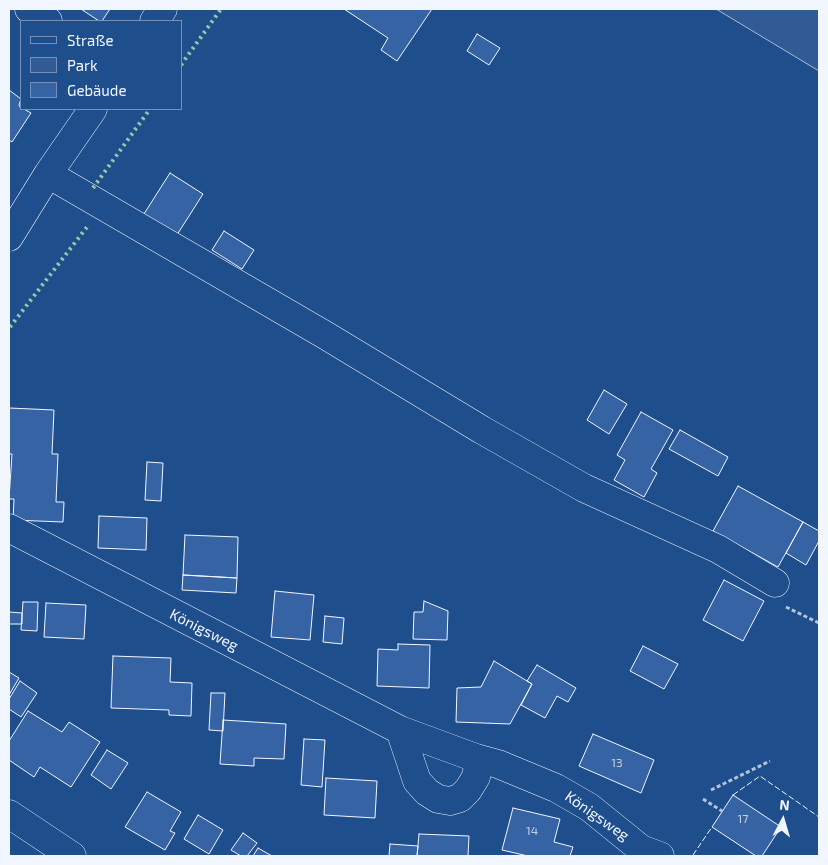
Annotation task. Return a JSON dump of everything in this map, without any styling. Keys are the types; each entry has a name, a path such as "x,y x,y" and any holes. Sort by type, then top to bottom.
{"street":[{"path":"29,9 46,20"},
{"path":"155,20 163,9"},
{"path":"9,237 48,174 92,110"},
{"path":"48,174 325,335 482,430 584,488 718,549 778,594"},
{"name":"Königsweg","path":"9,528 400,730 476,758 498,764 556,788 589,807 641,849 660,856"},
{"path":"400,730 417,780 427,792 438,799 450,800 460,798 468,790 476,777 478,766 476,758"},
{"path":"9,814 72,856"}],"path":[{"path":"778,594 819,623"},
{"path":"711,790 770,761"},
{"path":"703,800 722,811"}],"green space":[{"path":"716,9 819,9 819,71"}],"building":[{"path":"81,9 110,9 103,20 98,20"},
{"path":"344,9 432,9 397,61 381,50 388,38"},
{"path":"477,34 500,48 489,65 467,51"},
{"path":"9,90 20,98 20,110 26,110 31,113 12,142 9,140"},
{"path":"170,173 203,194 175,238 142,217"},
{"path":"224,231 254,250 242,269 212,250"},
{"path":"604,390 627,404 609,434 587,420"},
{"path":"9,408 54,410 52,454 58,454 56,502 64,502 63,522 13,520 14,499 9,499 12,454 9,454"},
{"path":"641,412 673,430 651,469 657,473 644,497 614,480 625,460 617,455"},
{"path":"680,430 728,457 718,476 669,449"},
{"path":"147,462 163,463 161,501 145,500"},
{"path":"738,486 803,522 778,567 713,531"},
{"path":"99,516 147,518 146,550 98,548"},
{"path":"803,522 819,531 819,541 806,565 786,553"},
{"path":"185,535 238,537 237,578 183,575"},
{"path":"183,575 237,578 236,593 182,590"},
{"path":"724,580 764,601 743,641 703,620"},
{"path":"275,591 314,595 310,640 271,637"},
{"path":"424,601 448,611 447,640 413,639 414,612 423,612"},
{"path":"23,602 38,602 37,631 21,630"},
{"path":"46,603 86,605 84,639 44,637"},
{"path":"9,612 22,613 22,624 9,624"},
{"path":"325,616 344,618 342,644 323,642"},
{"path":"398,644 430,645 429,688 377,686 378,649 398,650"},
{"path":"643,646 678,664 664,689 630,671"},
{"path":"113,656 171,658 170,682 192,683 191,716 169,715 169,710 111,708"},
{"path":"494,661 532,684 510,724 456,722 457,688 481,687"},
{"path":"537,665 576,688 568,702 557,696 545,718 521,705 532,684 527,681"},
{"path":"9,672 19,678 9,695"},
{"path":"20,681 37,693 21,717 9,709 9,699"},
{"path":"211,693 225,693 223,731 209,730"},
{"path":"28,711 62,732 69,722 100,742 71,787 40,767 34,777 9,760 9,741"},
{"path":"223,720 286,724 284,759 254,758 254,766 220,764"},
{"path":"593,734 654,760 641,793 579,766"},
{"path":"304,739 325,740 322,787 301,785"},
{"path":"107,750 128,763 111,789 91,775"},
{"path":"326,778 377,781 375,818 324,815"},
{"path":"147,792 181,812 170,831 175,833 165,850 125,827"},
{"path":"733,795 781,827 762,856 756,856 712,827"},
{"path":"513,808 560,819 554,842 573,847 570,856 528,856 502,850"},
{"path":"198,815 223,830 209,854 184,839"},
{"path":"243,833 257,843 247,856 241,856 231,850"},
{"path":"419,834 469,836 468,856 417,856"},
{"path":"390,844 418,846 417,856 389,856"},
{"path":"258,848 272,856 253,856"}],"hedge":[{"path":"182,64 221,9"},
{"path":"93,188 149,110"},
{"path":"10,327 87,227"}],"fence":[{"path":"733,795 760,776 819,817"},
{"path":"693,855 712,827"}]}
